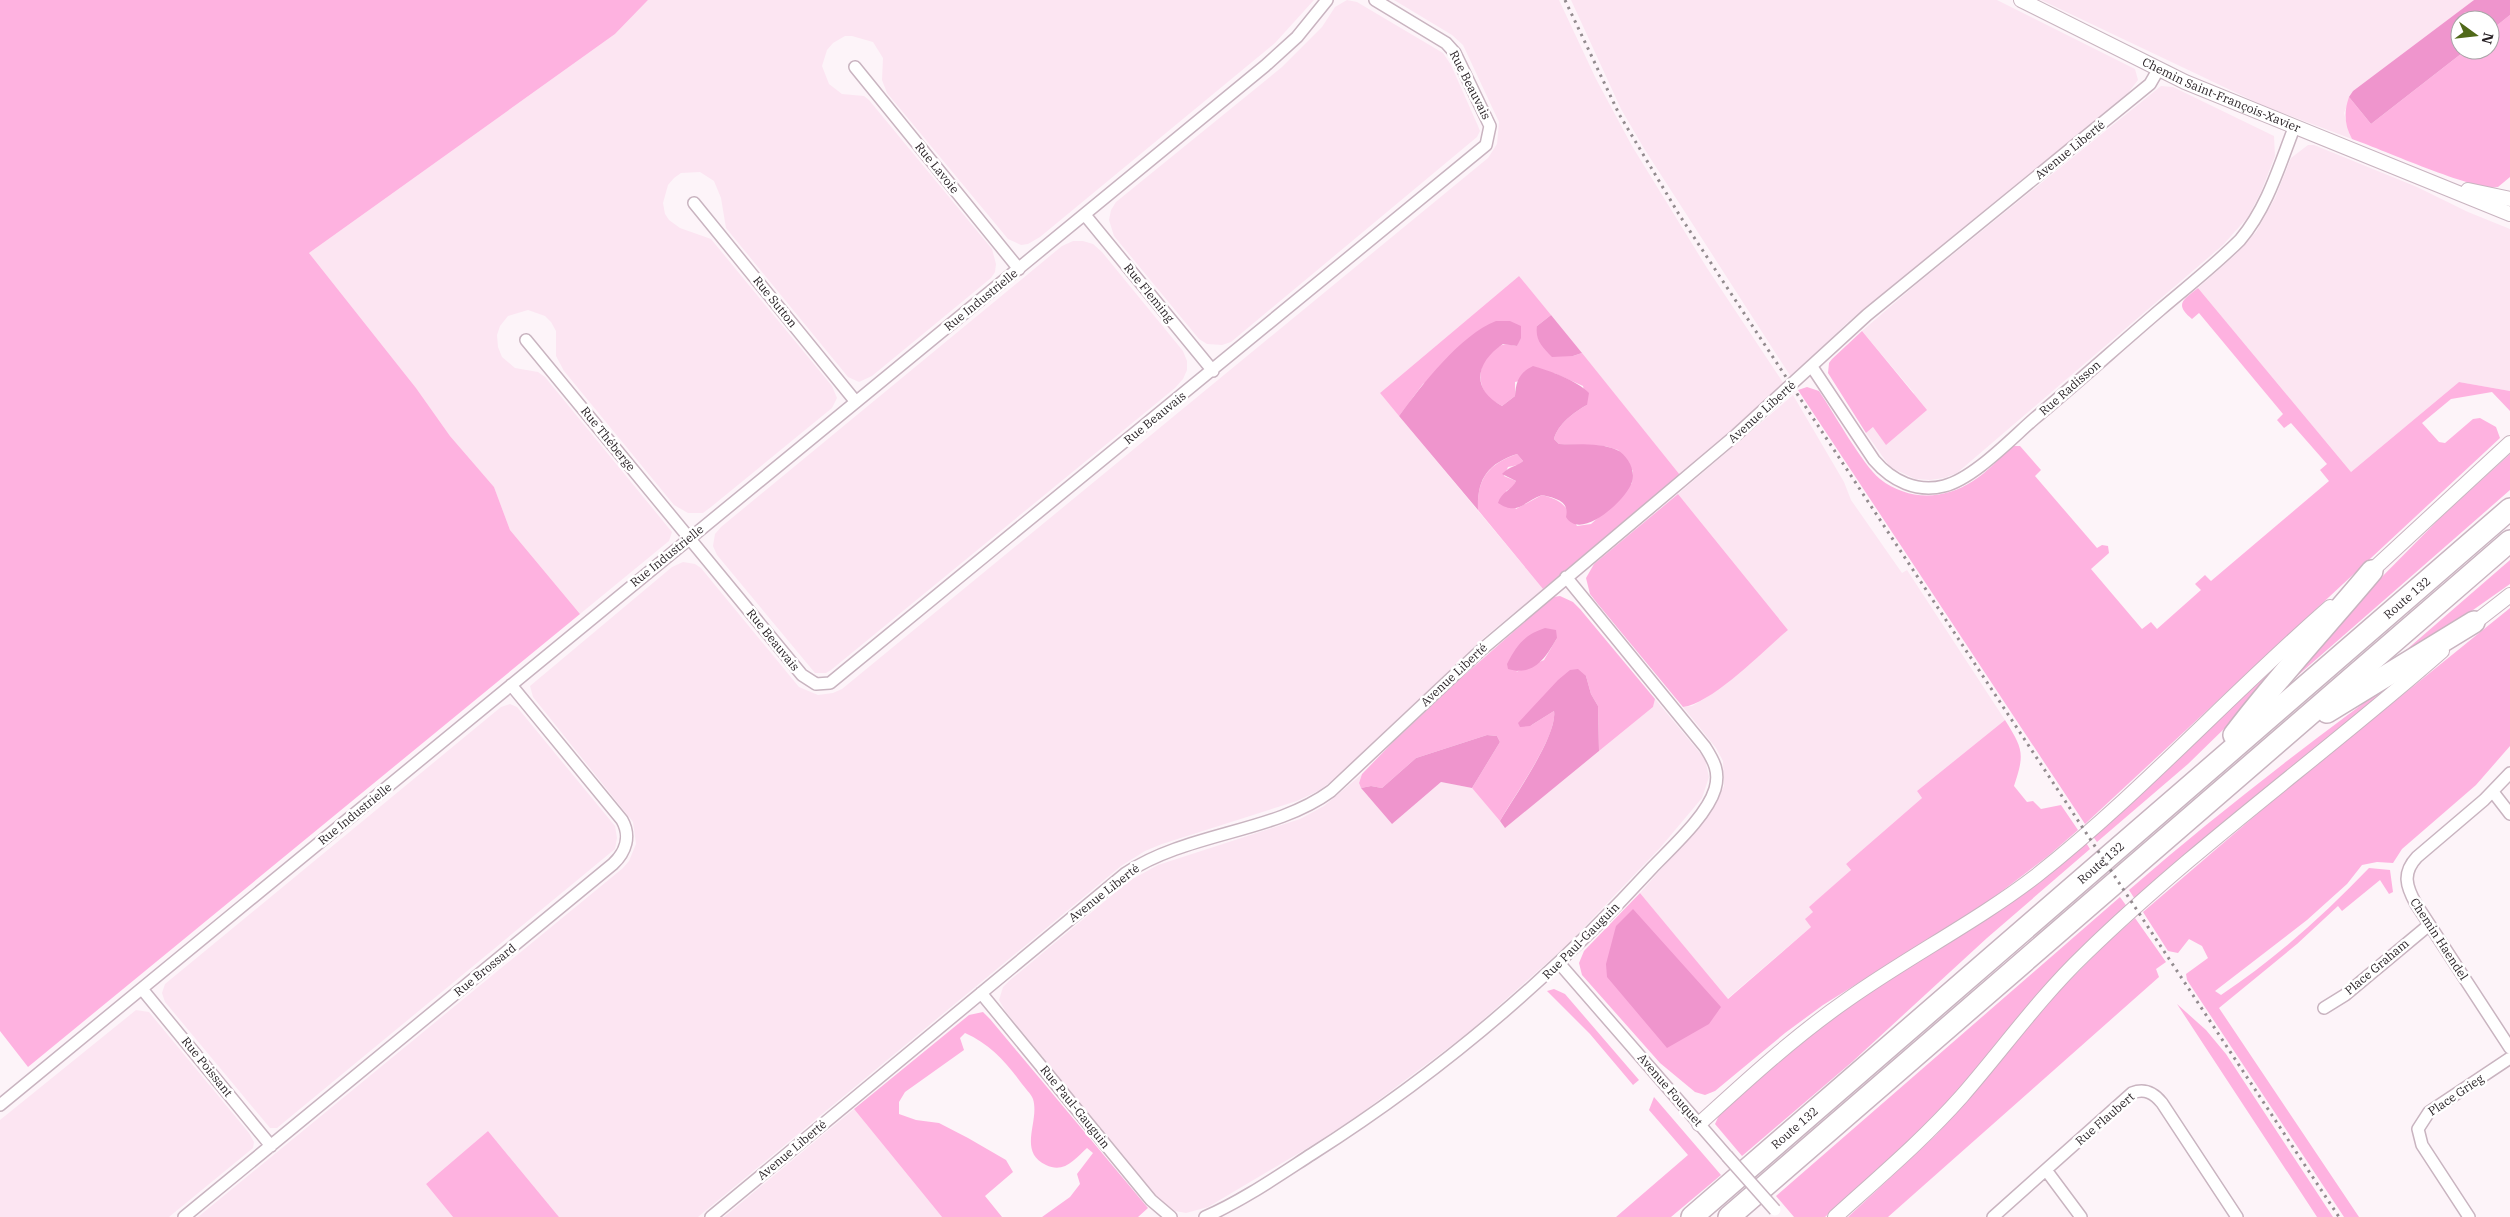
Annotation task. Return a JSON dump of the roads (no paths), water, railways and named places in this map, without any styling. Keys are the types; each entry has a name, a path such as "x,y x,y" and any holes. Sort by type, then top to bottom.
{"highway":[{"name":"Route 132","path":"1692,1217 2510,509"},
{"name":"Route 132","path":"1729,1217 2510,541"},
{"path":"2209,769 2266,693 2318,637 2372,571"},
{"path":"2284,737 2474,622"}],"street":[{"name":"Rue Industrielle","path":"0,1105 1276,58 1308,26 1327,0"},
{"name":"Rue Beauvais","path":"690,538 802,675 816,684 830,683 1481,150 1489,139 1490,126 1451,47 1375,0"},
{"name":"Chemin Saint-François-Xavier","path":"2021,0 2158,70 2294,128 2510,214"},
{"name":"Rue Lavoie","path":"855,67 1019,269"},
{"name":"Avenue Liberté","path":"711,1217 1103,892 1140,864 1173,849 1302,808 1321,798 1469,660 1736,435 1888,298 2150,84 2158,70"},
{"name":"Rue Radisson","path":"1812,367 1874,460 1886,473 1901,482 1916,487 1932,488 1953,484 1972,472 2025,427 2240,240 2254,221 2266,199 2294,128"},
{"name":"Chemin Saint-François-Xavier","path":"2428,180 2510,199"},
{"name":"Rue Sutton","path":"694,203 856,402"},
{"name":"Rue Fleming","path":"1085,215 1212,371"},
{"name":"Rue Théberge","path":"526,340 690,538"},
{"path":"1699,1124 1792,1043 1845,1001 1975,920 2054,861 2138,787 2308,627 2372,571 2510,443"},
{"name":"Rue Paul-Gauguin","path":"1205,1217 1292,1167 1396,1098 1495,1020 1559,963 1612,911 1685,832 1712,797 1718,774 1714,760 1566,577"},
{"path":"1835,1217 1914,1145 1948,1111 2034,1007 2085,954 2208,845 2474,622 2510,595"},
{"name":"Rue Brossard","path":"184,1217 613,864 623,853 627,834 622,820 511,685"},
{"name":"Chemin Haendel","path":"2510,774 2493,792 2417,857 2407,871 2408,890 2510,1048"},
{"path":"2493,792 2510,814"},
{"name":"Place Graham","path":"2324,1008 2345,995 2429,924"},
{"name":"Avenue Fouquet","path":"1559,963 1778,1214"},
{"name":"Rue Poissant","path":"142,989 271,1146"},
{"name":"Rue Paul-Gauguin","path":"981,993 1151,1200 1171,1217"},
{"name":"Place Grieg","path":"2468,1217 2422,1146 2418,1129 2429,1112 2510,1058"},
{"name":"Rue Flaubert","path":"1993,1217 2132,1093 2138,1090 2150,1092 2162,1103 2237,1217"},
{"path":"2046,1170 2081,1217"}],"railway":[{"path":"1565,0 1619,114 1680,216 2339,1217"}]}
